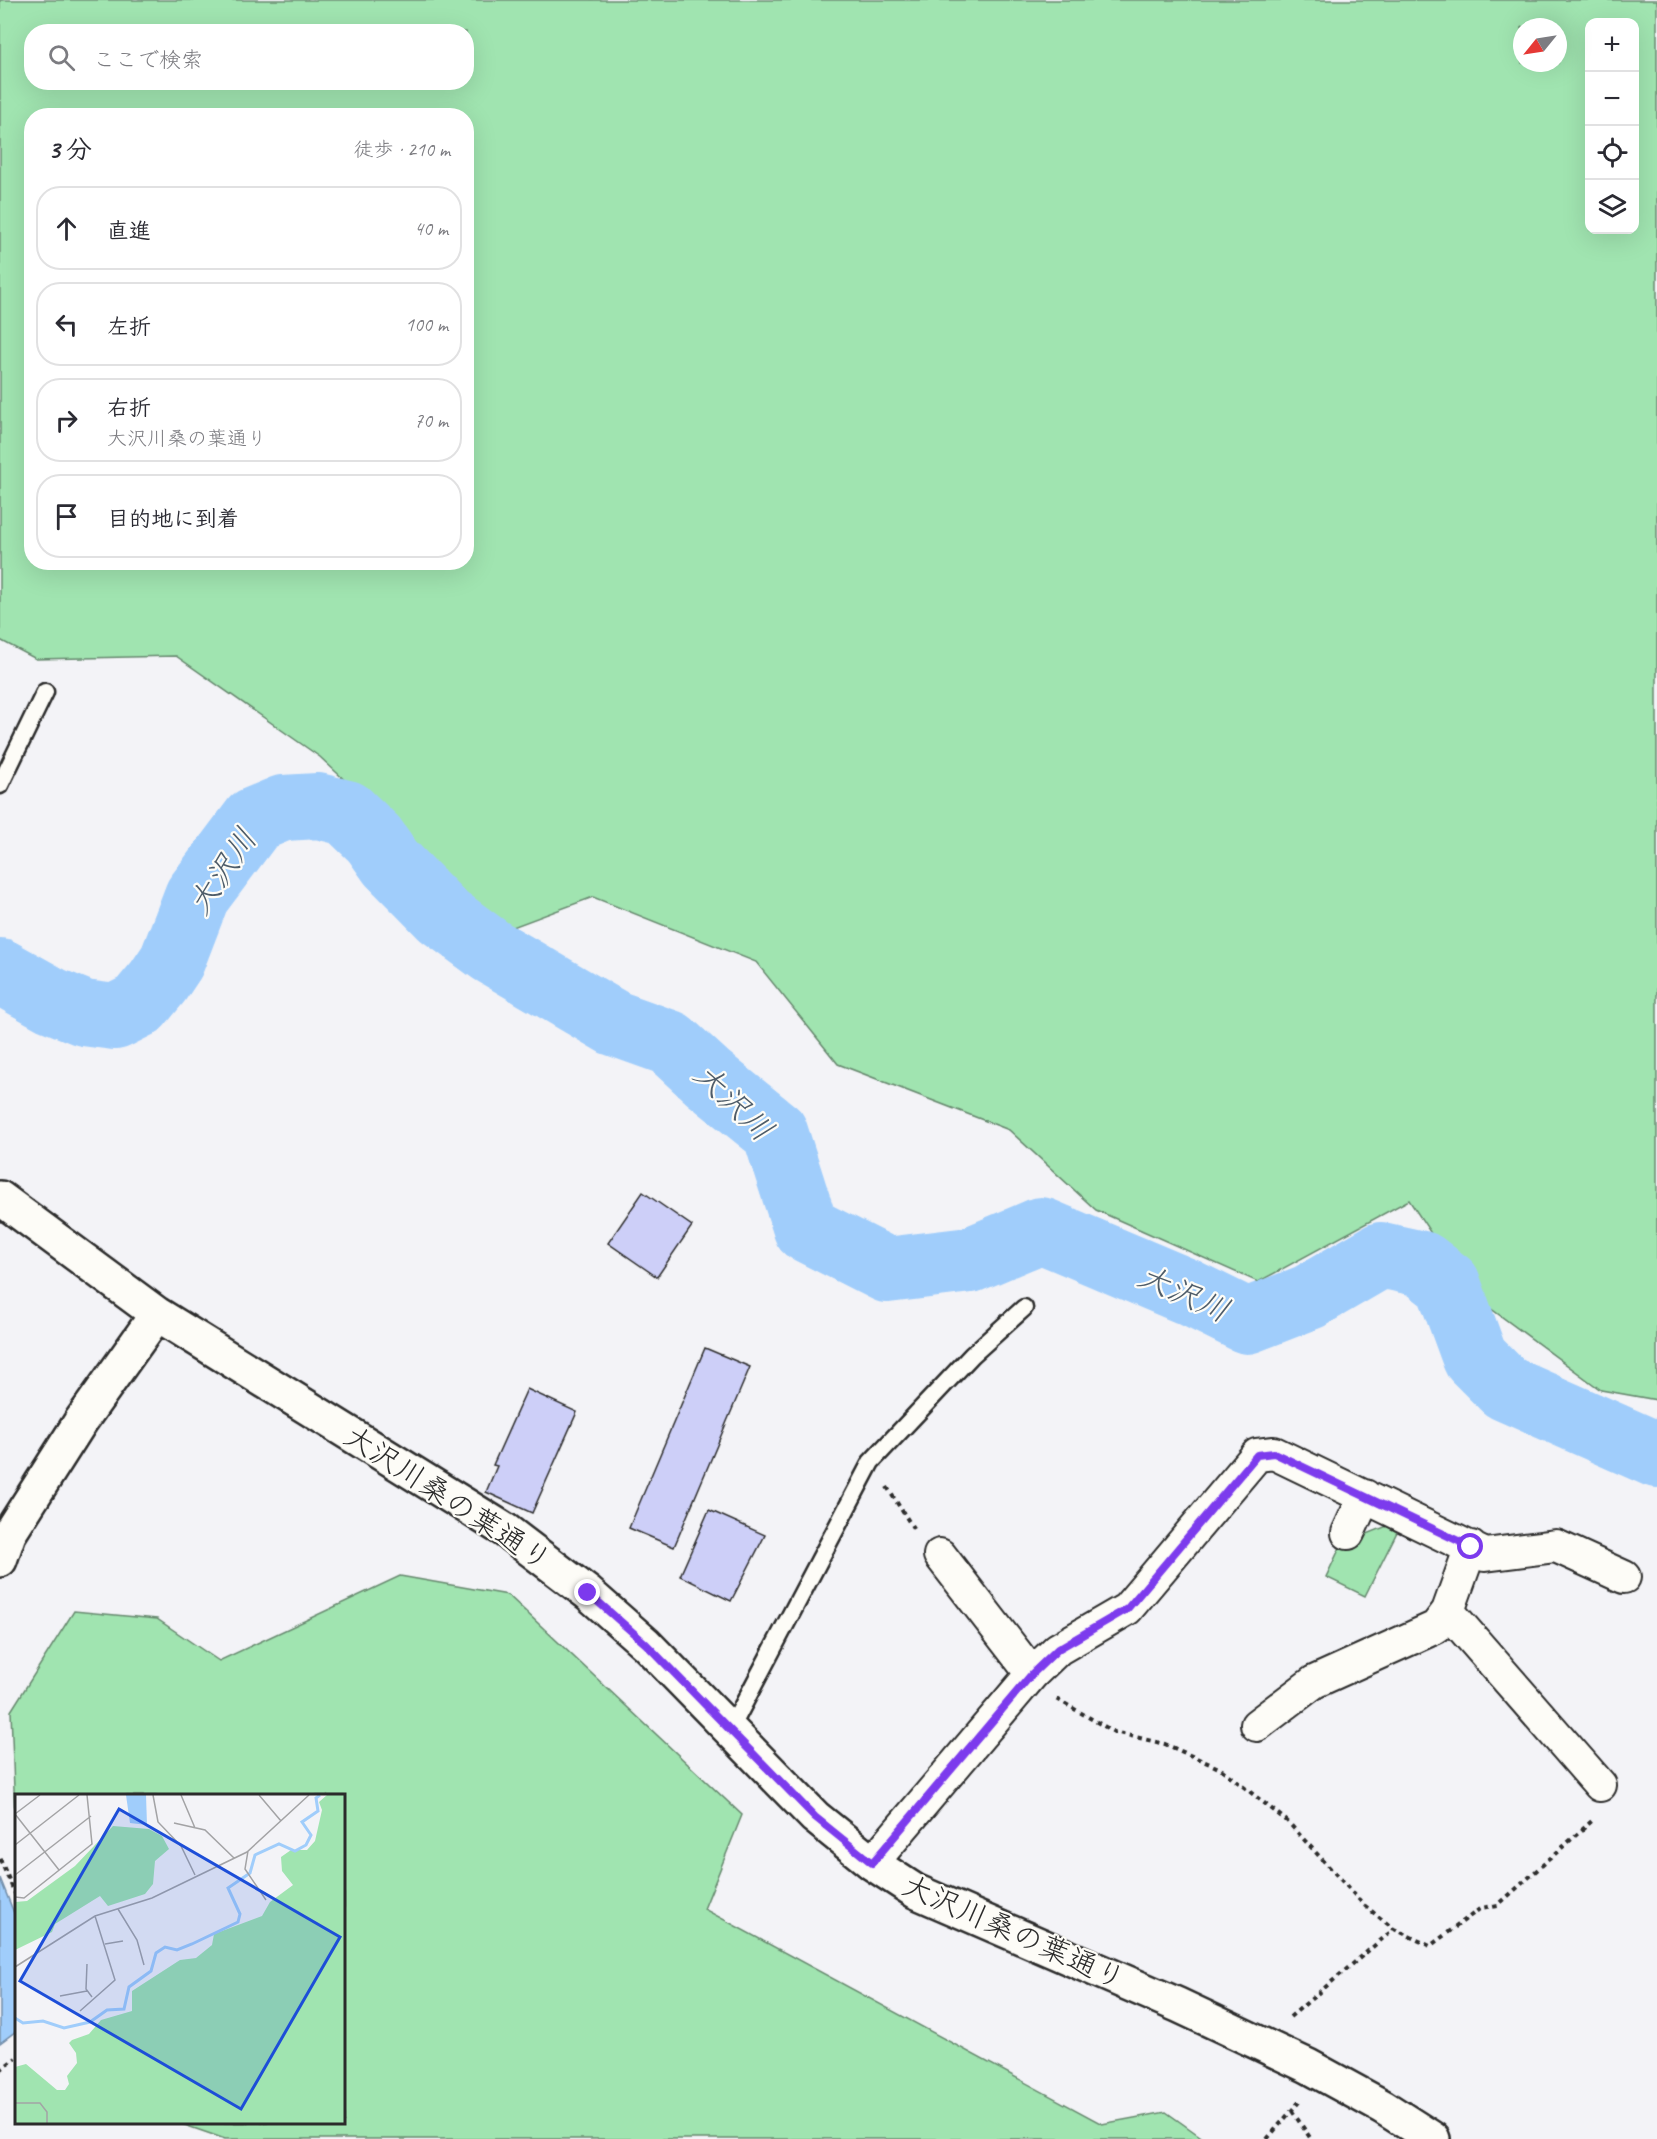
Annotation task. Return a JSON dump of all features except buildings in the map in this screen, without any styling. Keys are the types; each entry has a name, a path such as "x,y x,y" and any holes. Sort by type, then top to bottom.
{"street":[{"name":"大沢川桑の葉通り","path":"0,1198 157,1314 505,1530 588,1593 638,1636 815,1817 872,1863 915,1891 1178,2005 1308,2066 1383,2107 1433,2139"},
{"path":"0,1560 9,1534 81,1421 157,1314"},
{"path":"872,1863 1029,1677 1058,1649 1127,1609 1257,1455 1274,1453 1485,1555 1556,1546 1624,1577"},
{"path":"1348,1533 1365,1496"},
{"path":"1257,1725 1314,1682 1436,1627 1448,1611 1471,1547"},
{"path":"940,1555 1029,1677"},
{"path":"1448,1611 1600,1800"}],"lane":[{"path":"0,785 45,692"},
{"path":"730,1730 871,1462 972,1355 1024,1308"}],"path":[{"path":"871,1462 929,1553 940,1555"},
{"path":"1029,1677 1114,1732 1165,1744 1221,1769 1287,1821 1364,1905 1394,1929 1430,1946 1481,1908 1498,1905 1600,1800"},
{"path":"0,1859 15,1894"},
{"path":"1260,2043 1394,1929"},
{"path":"0,2070 15,2059"},
{"path":"1267,2139 1303,2098"},
{"path":"1292,2111 1311,2139"}],"green space":[{"path":"0,0 1657,0 1657,1400 1601,1390 1471,1294 1409,1200 1258,1282 1096,1210 1009,1130 838,1064 756,962 593,897 505,930 320,757 176,656 36,659 0,640"},
{"path":"1387,1526 1397,1532 1365,1596 1326,1577 1344,1539 1361,1545 1367,1534"},
{"path":"400,1576 508,1595 742,1815 704,1909 1102,2124 1166,2112 1204,2139 225,2139 182,2124 345,2124 345,1794 15,1794 15,1815 11,1711 74,1611 157,1619 219,1661"}],"water":[{"path":"0,1878 15,1916 15,2032 0,2043"}],"waterway":[{"name":"大沢川","path":"0,971 52,1000 84,1013 115,1017 139,1005 158,982 172,961 197,896 254,820 283,808 318,806 347,813 374,839 391,863 442,915 491,951 614,1023 670,1043 708,1078 775,1132 806,1229 887,1270 970,1260 1041,1230 1188,1292 1247,1321 1309,1297 1381,1255 1422,1264 1448,1284 1475,1358 1505,1388 1657,1455"}],"route":[{"path":"588,1593 646,1644 815,1817 872,1863 1032,1674 1058,1649 1127,1609 1257,1455 1274,1453 1471,1547"}]}
